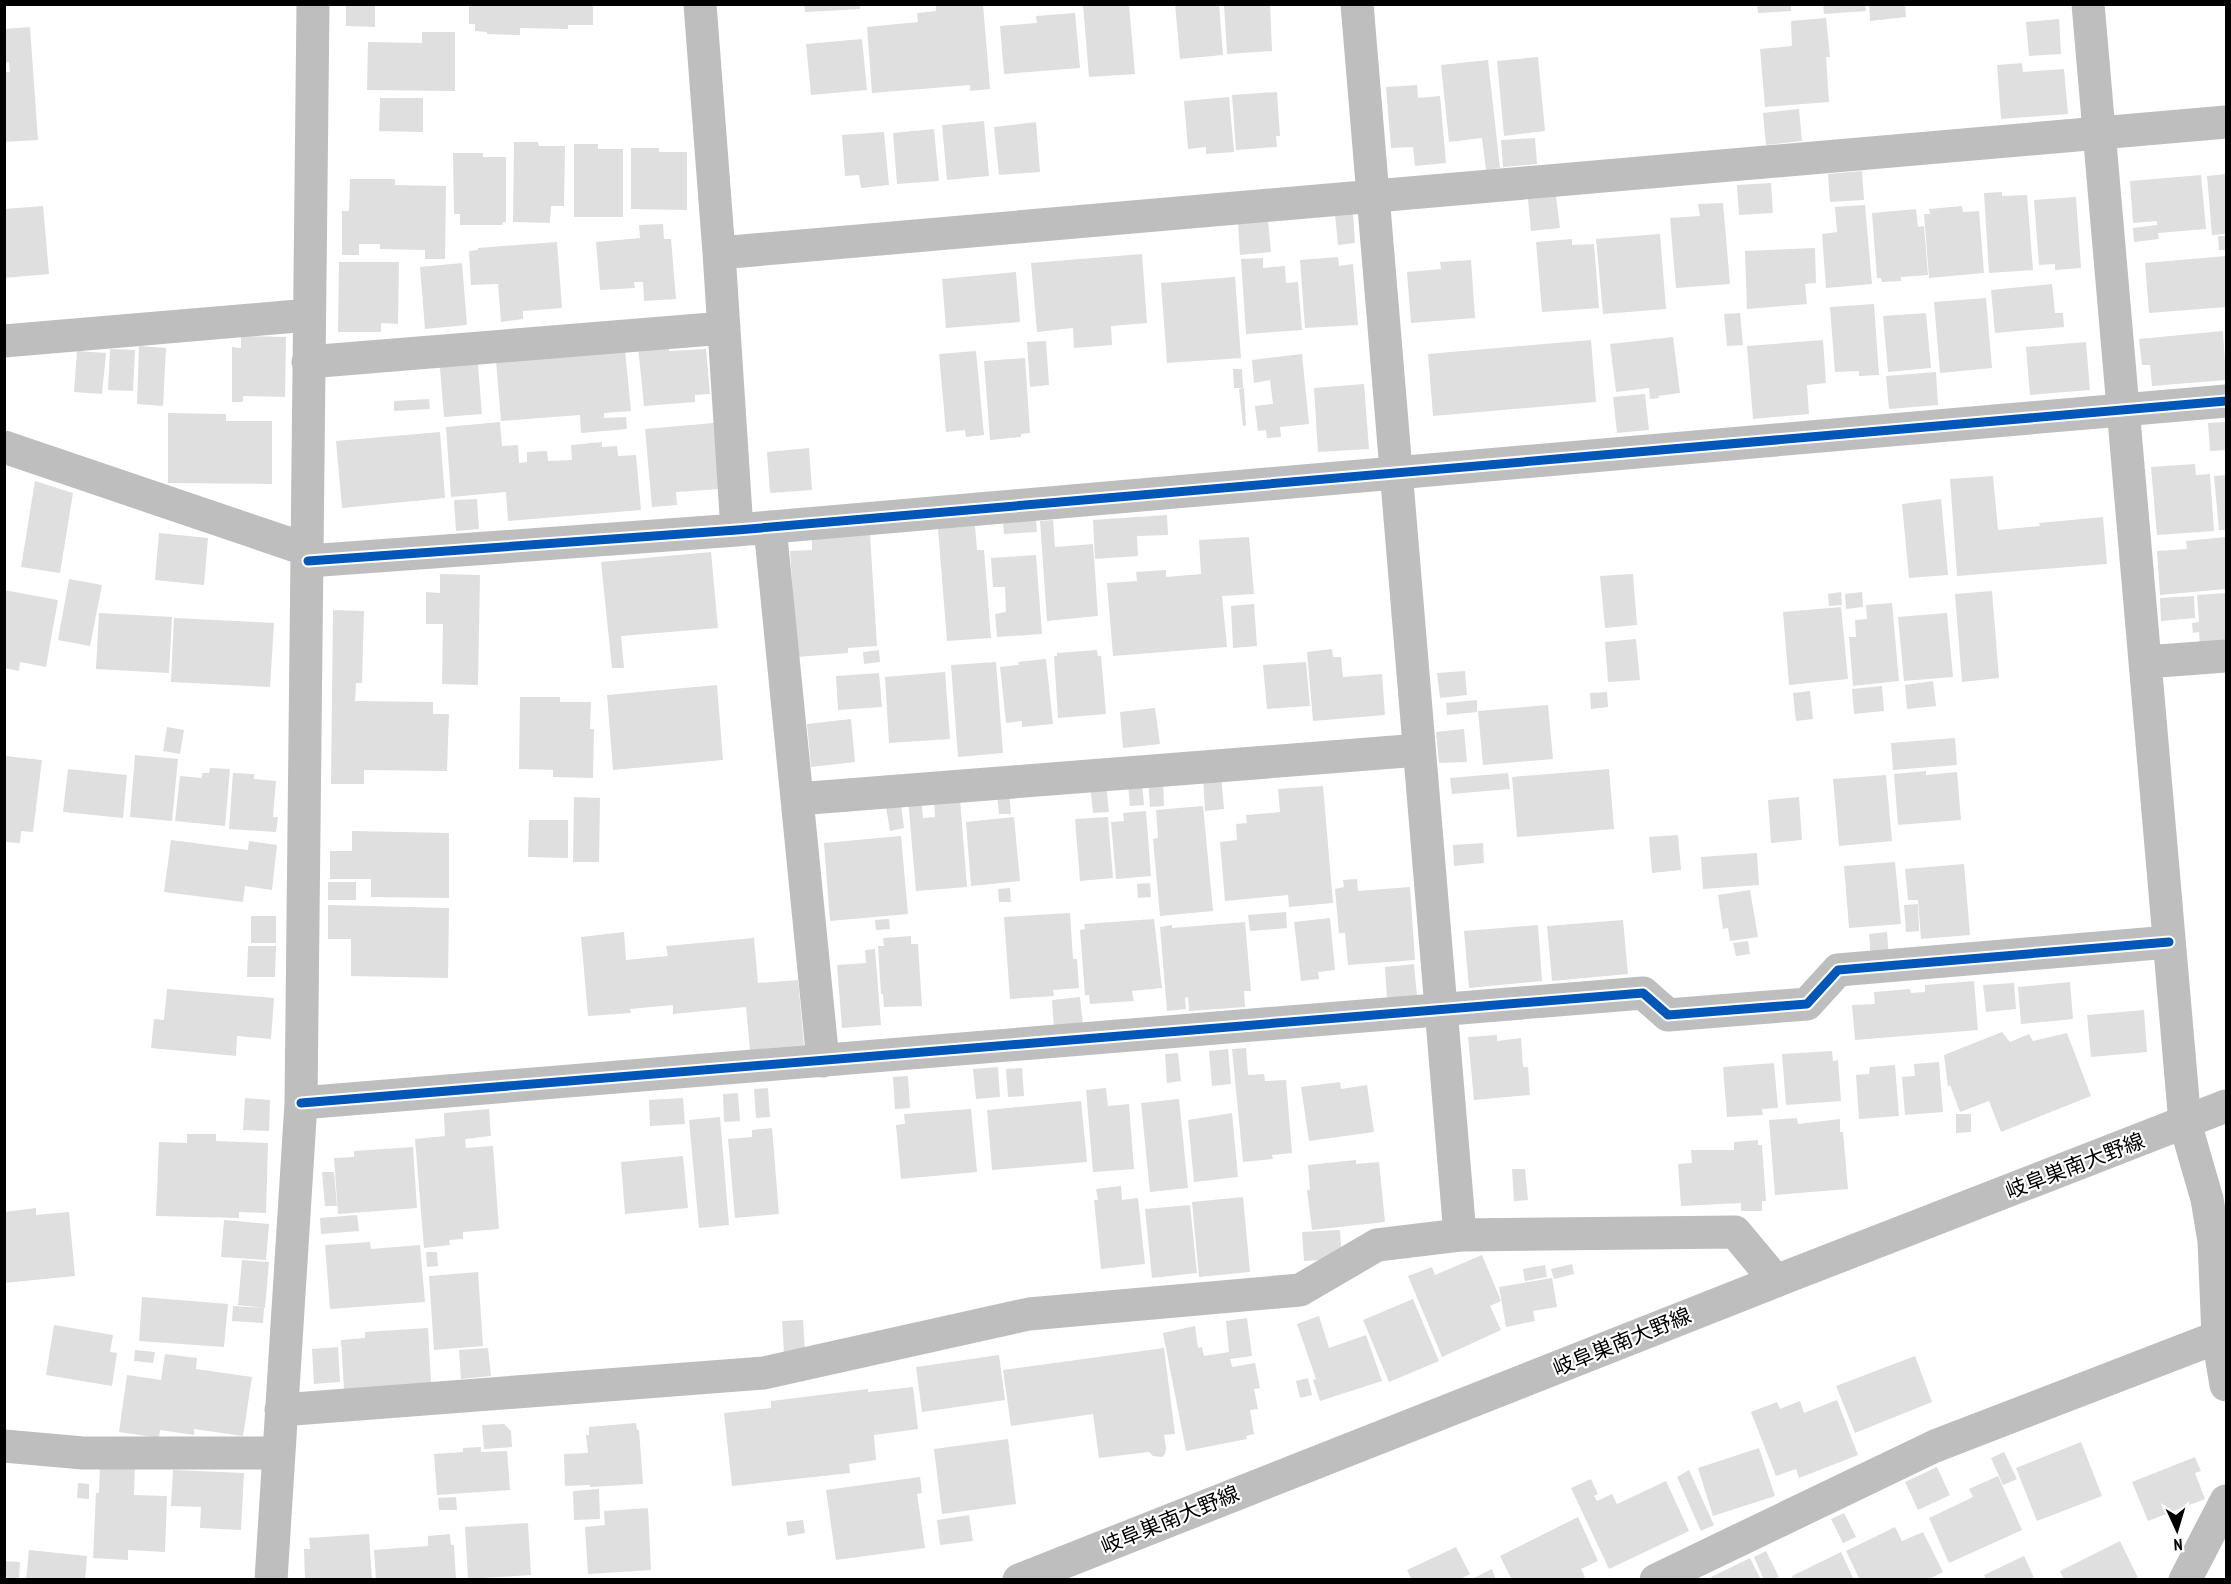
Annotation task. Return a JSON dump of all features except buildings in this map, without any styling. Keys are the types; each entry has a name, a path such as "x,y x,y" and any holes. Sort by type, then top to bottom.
{"street":[{"path":"271,1580 301,1103 313,4"},
{"path":"700,4 737,530"},
{"path":"1357,4 1460,1235"},
{"path":"2088,4 2185,1123 2220,1239 2218,1337 2226,1385"},
{"path":"719,253 2226,122"},
{"path":"4,341 309,315"},
{"path":"309,362 724,328"},
{"path":"4,447 308,556 737,530 2226,401"},
{"path":"770,527 823,1061"},
{"path":"2145,663 2226,656"},
{"path":"797,799 1419,750"},
{"path":"301,1103 1643,993 1668,1016 1807,1004 1838,970 2169,942"},
{"name":"岐阜巣南大野線","path":"1019,1580 2226,1106"},
{"path":"281,1410 764,1373 1029,1314 1300,1290 1377,1245 1460,1235 1735,1232 1776,1281"},
{"path":"1656,1580 1935,1446 2218,1337"},
{"path":"4,1446 82,1453 279,1453"},
{"path":"2185,1580 2226,1501"}],"cycle path":[{"path":"308,561 737,530 2226,401"},
{"path":"301,1103 1643,993 1668,1015 1807,1004 1838,970 2169,942"}]}
